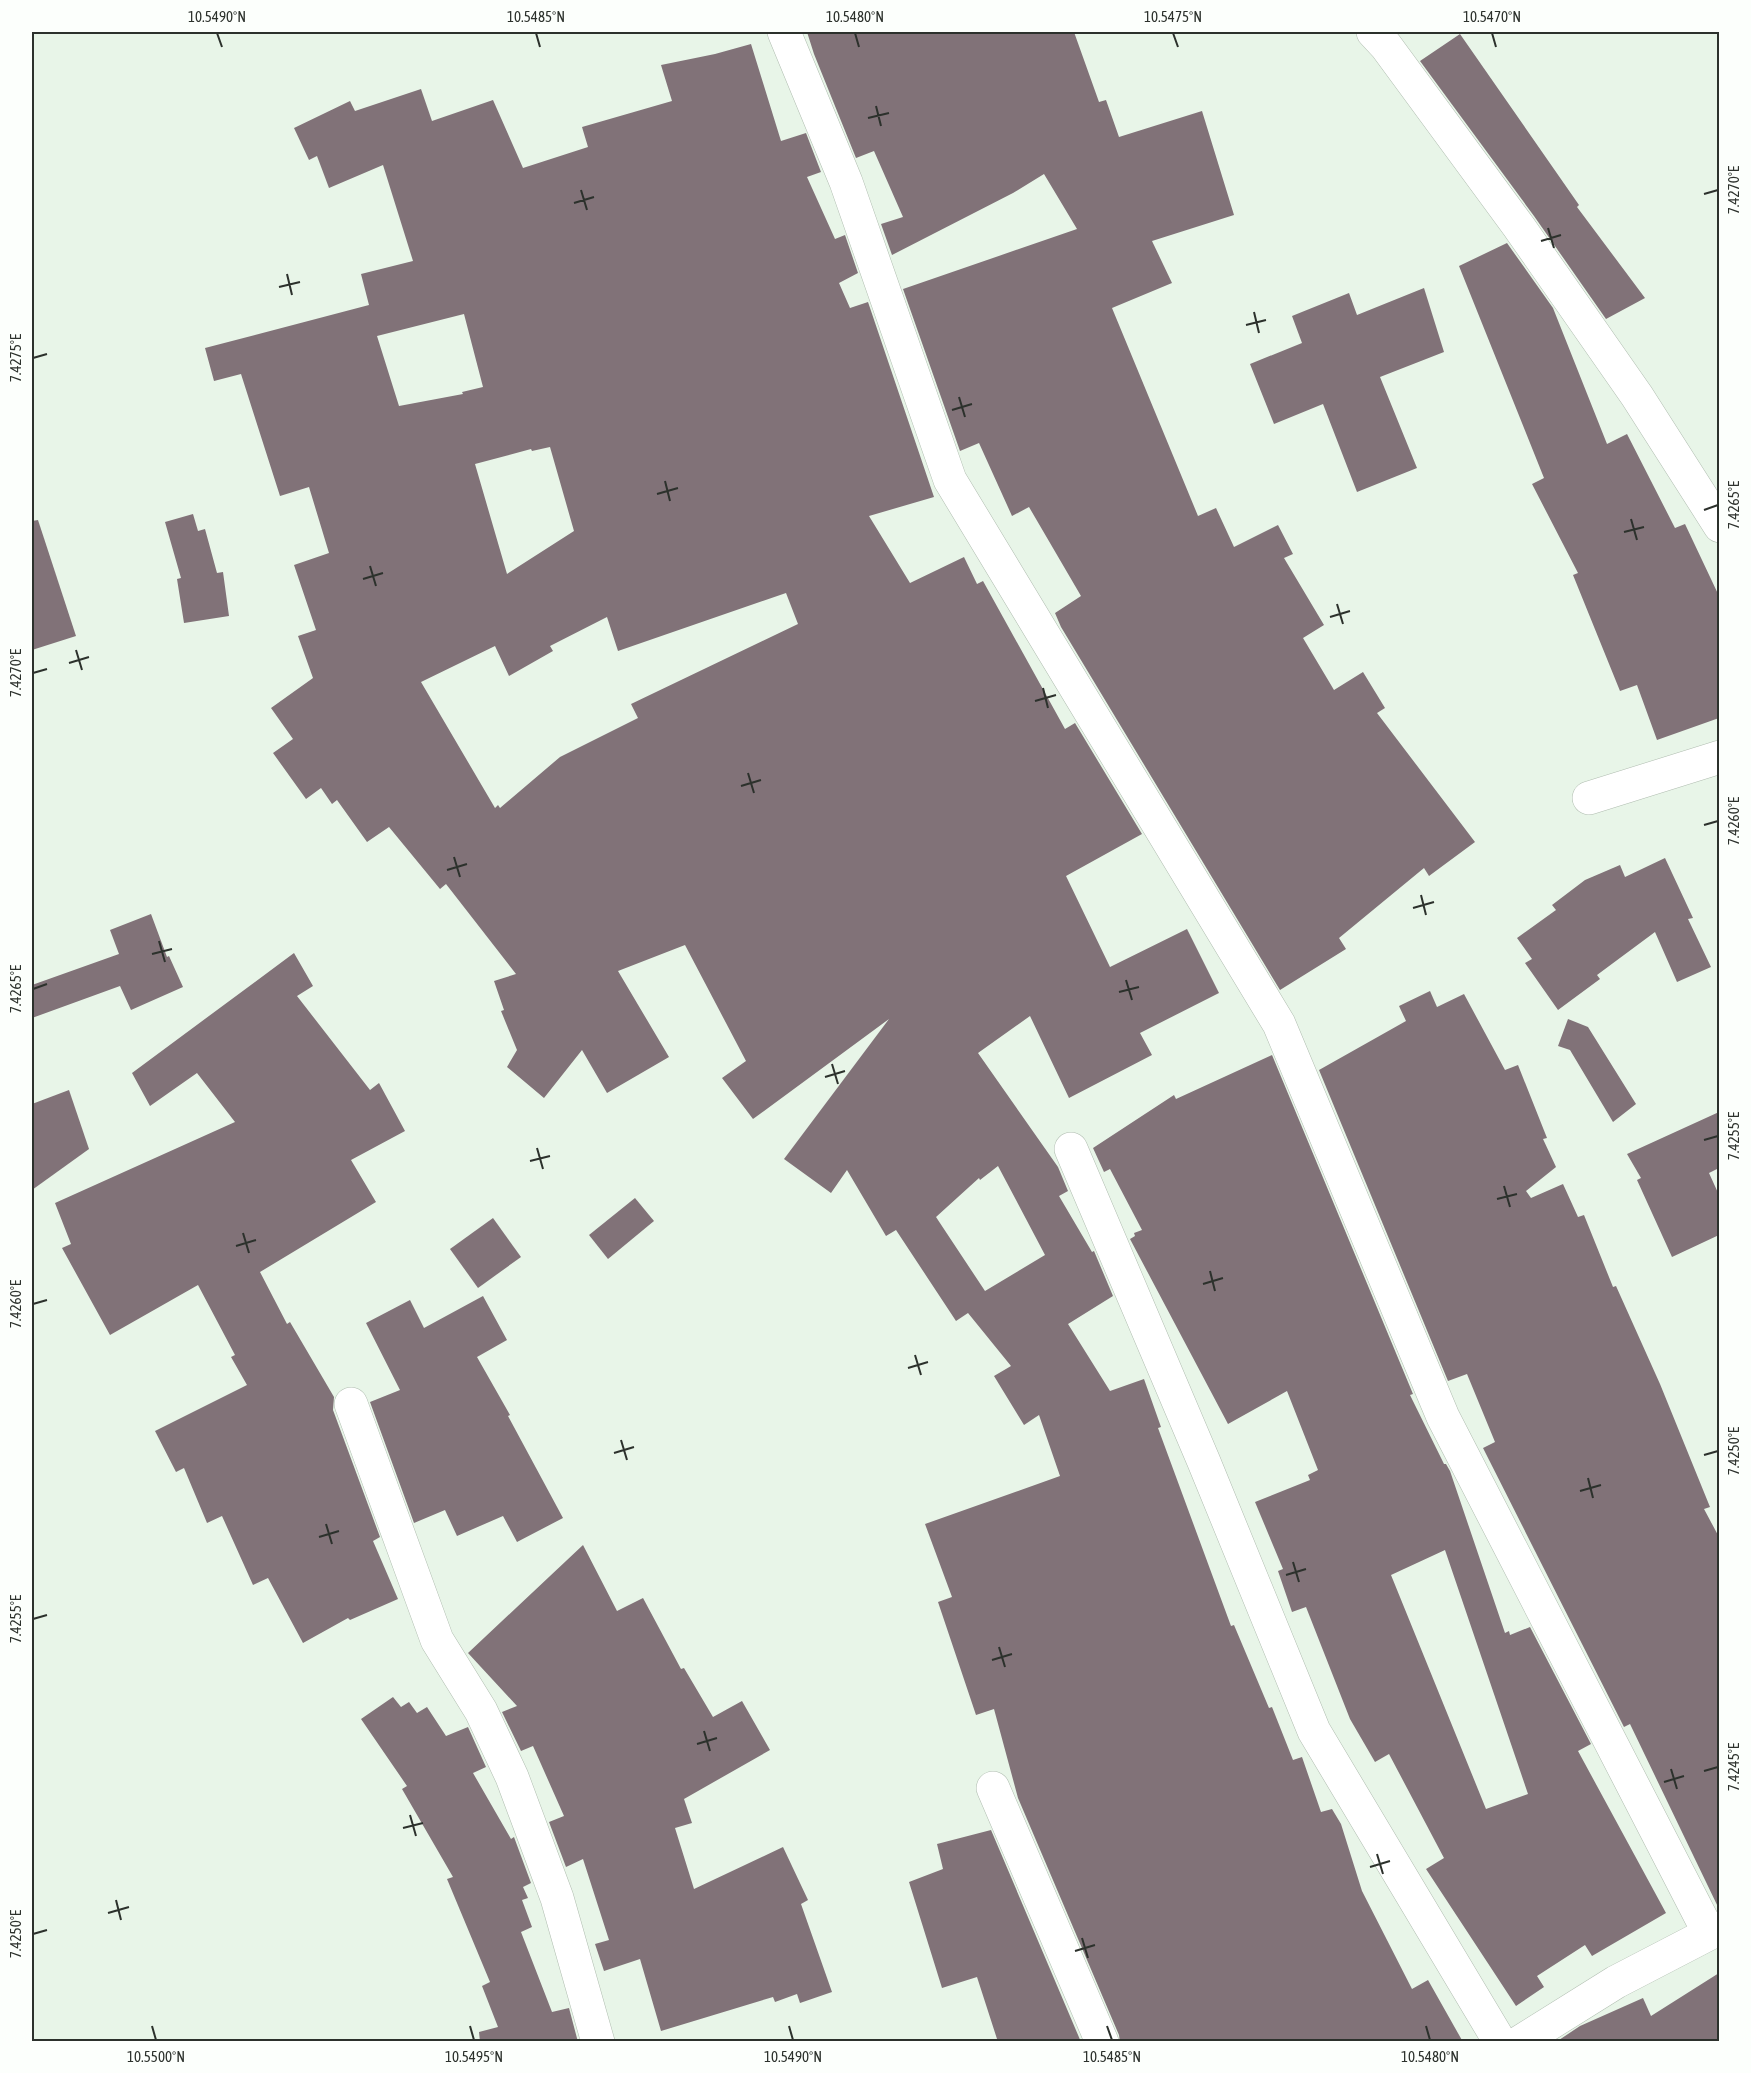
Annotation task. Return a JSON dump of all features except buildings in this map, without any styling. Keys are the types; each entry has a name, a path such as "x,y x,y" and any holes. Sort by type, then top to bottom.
{"street":[{"path":"784,32 846,182 950,480 1279,1024 1443,1417 1714,1930 1616,1982 1520,2042"},
{"path":"1372,32 1386,46 1519,227 1637,396 1719,526"},
{"path":"1589,798 1719,757"},
{"path":"1071,1149 1209,1473 1314,1731 1500,2042"},
{"path":"351,1404 437,1640 481,1711 512,1777 556,1898 598,2042"},
{"path":"993,1788 1102,2042"}]}
